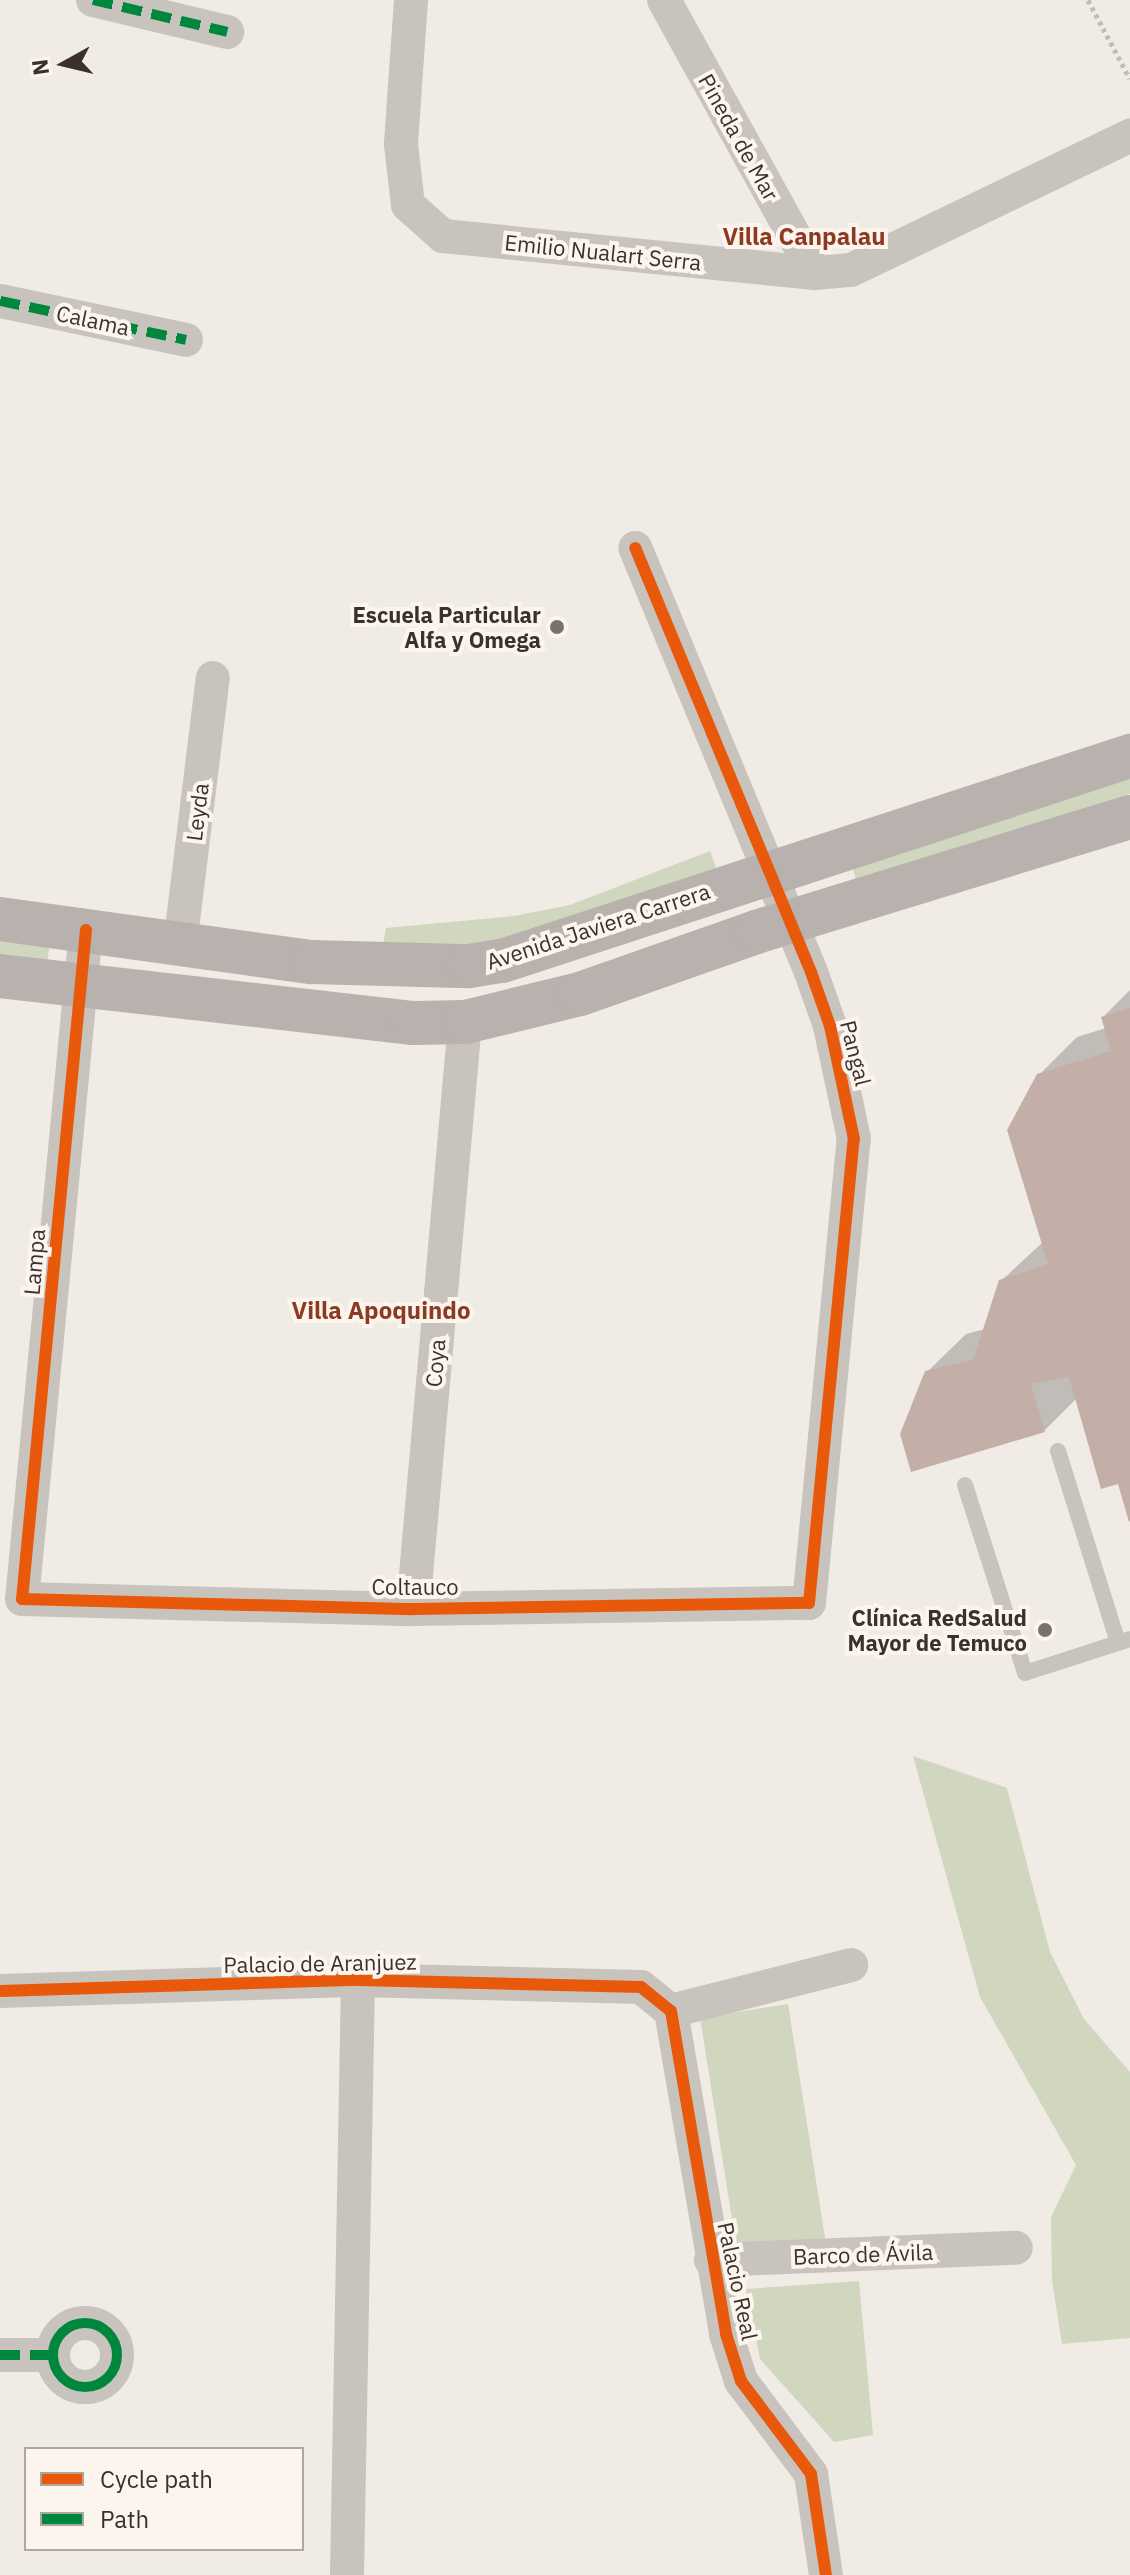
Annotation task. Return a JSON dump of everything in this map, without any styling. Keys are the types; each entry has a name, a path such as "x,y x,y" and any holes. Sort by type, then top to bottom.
{"main road":[{"name":"Avenida Javiera Carrera","path":"0,919 311,962 469,966 555,944 766,871 1130,756"},
{"path":"0,976 413,1023 465,1022 580,994 788,921 1130,817"}],"street":[{"path":"93,0 227,32"},
{"name":"Emilio Nualart Serra","path":"411,0 401,144 408,205 443,236 815,273 851,270 1130,136"},
{"name":"Pineda de Mar","path":"664,0 815,273"},
{"name":"Calama","path":"0,301 186,340"},
{"name":"Pangal","path":"635,548 830,1026 854,1139 809,1603"},
{"name":"Leyda","path":"180,945 213,678"},
{"name":"Lampa","path":"22,1599 86,930"},
{"name":"Coya","path":"413,1609 465,1022"},
{"name":"Coltauco","path":"22,1599 413,1609 809,1603"},
{"path":"671,2011 851,1965"},
{"name":"Palacio de Aranjuez","path":"347,2575 358,1980"},
{"name":"Palacio de Aranjuez","path":"0,1991 358,1980 641,1987 671,2011"},
{"name":"Palacio Real","path":"671,2011 711,2260 741,2381 811,2474 826,2575"},
{"name":"Barco de Ávila","path":"711,2260 1016,2248"},
{"path":"0,2355 53,2355"}],"lane":[{"path":"965,1485 1025,1673 1124,1641 1058,1451"}],"path":[{"path":"1088,0 1130,79"}],"green space":[{"path":"1130,777 1130,794 856,880 851,862"},
{"path":"710,851 716,868 562,925 487,946 382,950 386,928 514,916 570,905"},
{"path":"0,938 50,944 47,963 0,957"},
{"path":"913,1756 1007,1788 1050,1952 1084,2019 1130,2072 1130,2338 1062,2344 1052,2281 1051,2217 1076,2165 980,1997"},
{"path":"788,2004 825,2238 737,2252 700,2018"},
{"path":"859,2281 873,2435 834,2442 760,2359 746,2289"}],"building":[{"path":"1130,1008 1129,1522 1118,1484 1101,1489 1069,1377 1031,1384 1045,1432 911,1472 900,1434 925,1371 973,1360 999,1280 1048,1264 1007,1130 1037,1074 1111,1051 1101,1017"}],"marked path":[{"path":"93,0 227,32"},
{"path":"0,301 186,340"},
{"path":"79,2323 91,2323 108,2332 115,2343 117,2355 115,2367 108,2378 91,2387 79,2387 67,2382 58,2373 53,2361 53,2349 58,2337 67,2328 79,2323"},
{"path":"0,2355 53,2355"}],"cycle path":[{"path":"86,930 22,1599 413,1609 809,1603 854,1139 830,1026 811,972 635,548"},
{"path":"0,1991 358,1980 641,1987 671,2011 726,2334 741,2381 811,2474 826,2575"}],"place":[{"name":"Escuela Particular Alfa y Omega","path":"557,627"},
{"name":"Clínica RedSalud Mayor de Temuco","path":"1045,1630"}],"district":[{"name":"Villa Canpalau","path":"804,237"},
{"name":"Villa Apoquindo","path":"381,1311"}]}
